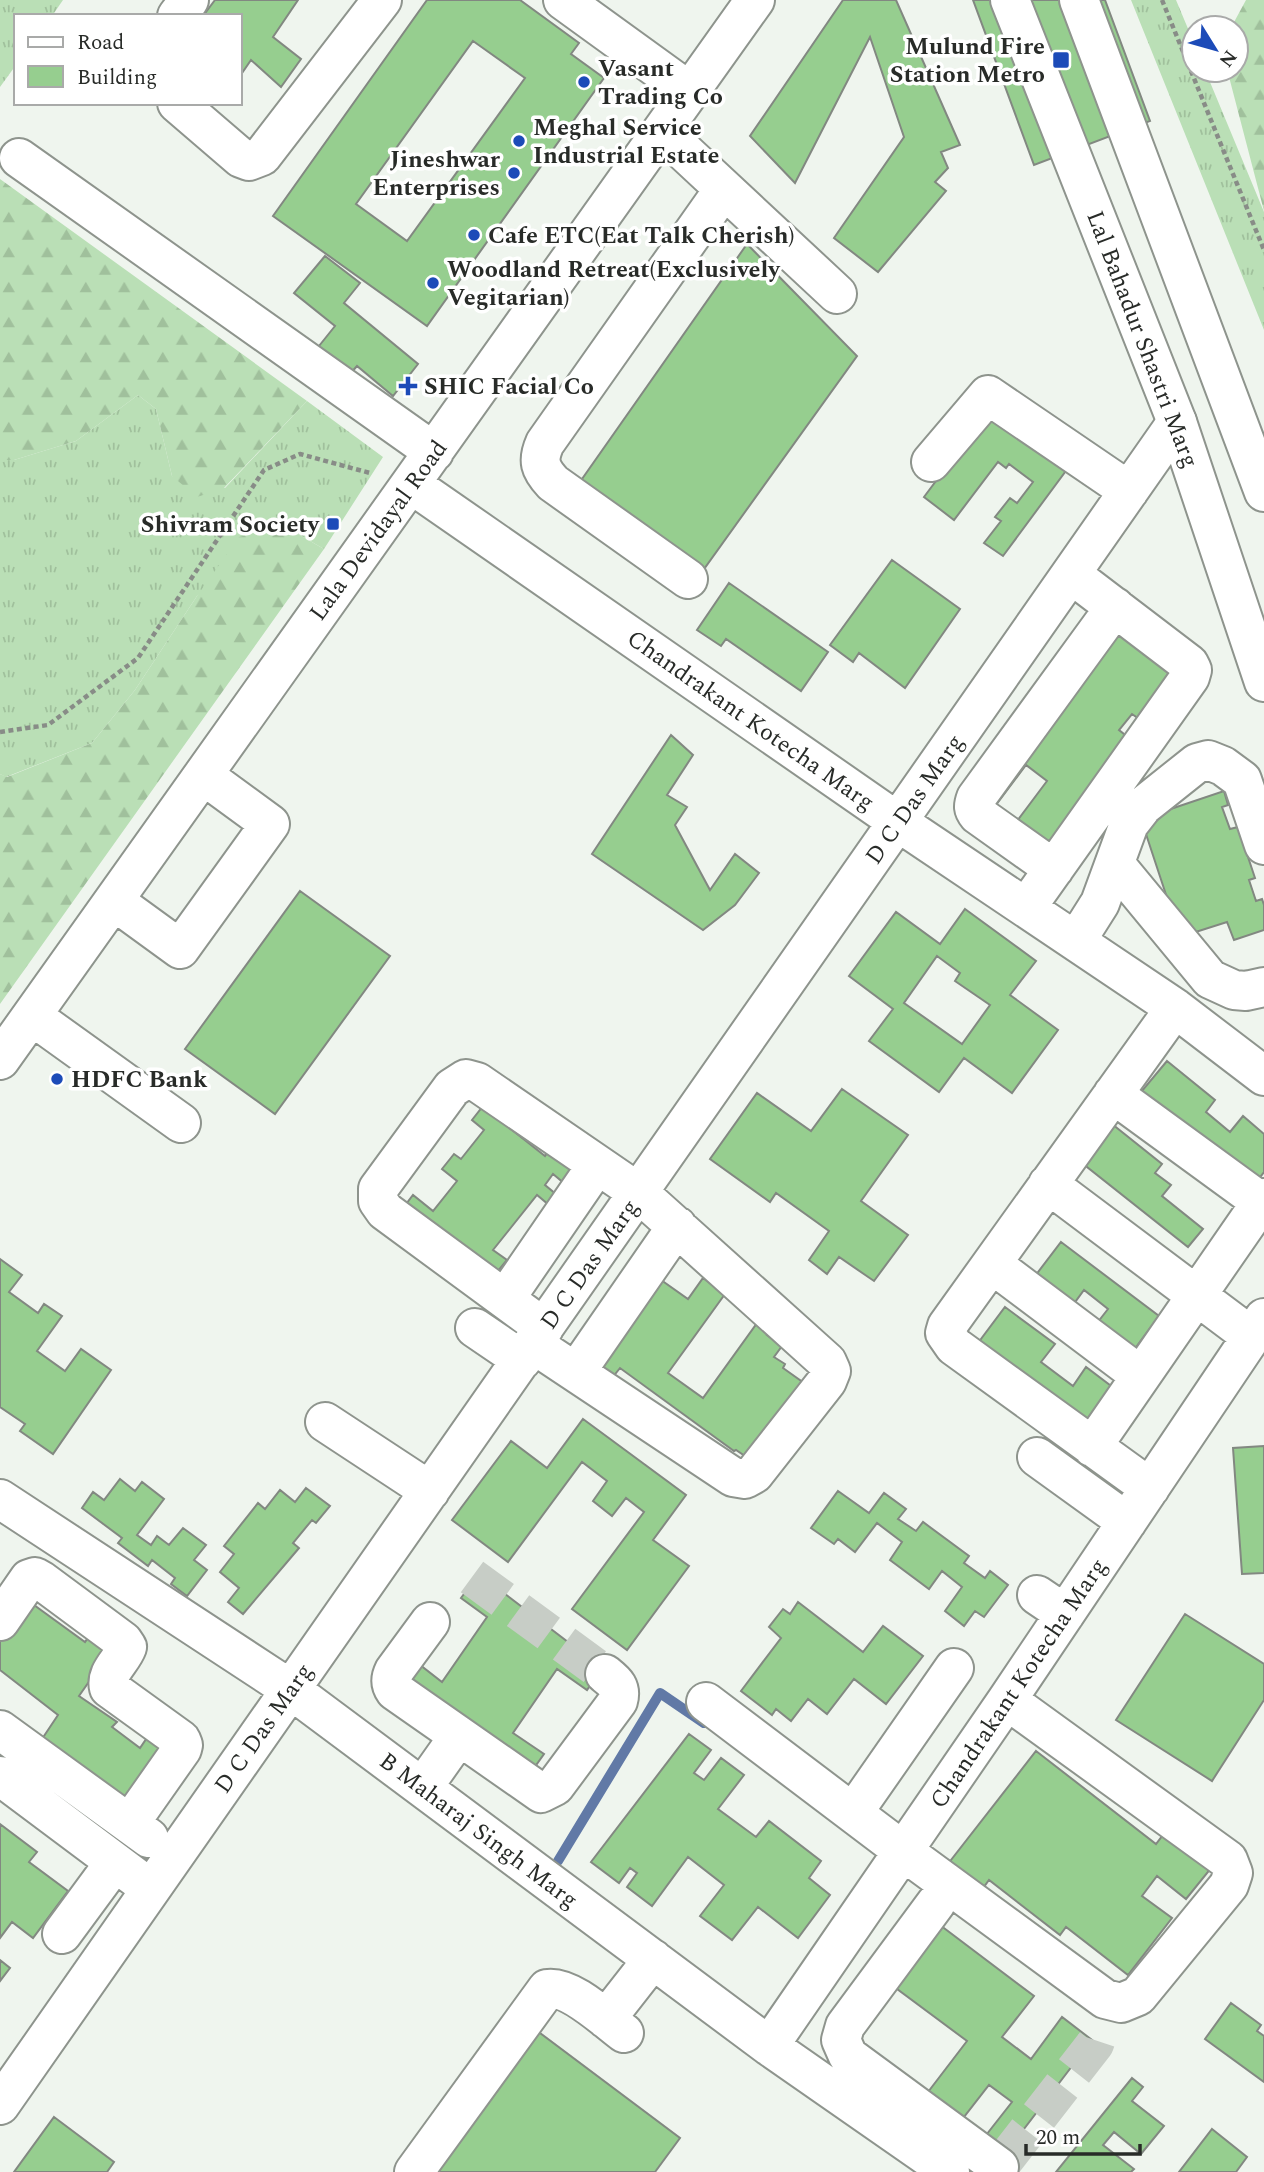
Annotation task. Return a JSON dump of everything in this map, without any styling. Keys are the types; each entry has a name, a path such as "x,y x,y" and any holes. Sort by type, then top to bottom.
{"street":[{"path":"563,0 690,92"},
{"name":"Lal Bahadur Shastri Marg","path":"1010,0 1177,422 1264,682"},
{"path":"1079,0 1264,492"},
{"name":"Lala Devidayal Road","path":"0,1059 690,92 751,2"},
{"path":"179,105 241,158 250,160 262,156 368,5"},
{"path":"662,131 837,295"},
{"path":"19,158 434,452"},
{"path":"688,579 553,483 545,475 540,464 540,455 545,443 724,189"},
{"path":"931,462 988,395 1129,491"},
{"name":"D C Das Marg","path":"0,2105 1177,422"},
{"name":"Chandrakant Kotecha Marg","path":"411,484 898,822 1076,941 1168,1017 1264,1076"},
{"path":"1026,908 1190,677 1192,670 1189,664 1071,574"},
{"path":"1054,869 978,816 973,805 1115,607"},
{"path":"1076,941 1095,914 1129,824 1143,806 1198,763 1208,760 1223,766 1242,780 1264,845"},
{"path":"114,901 180,949 270,824 203,775"},
{"path":"1115,864 1210,979 1234,990 1246,991 1264,987"},
{"path":"32,1016 181,1123"},
{"path":"1150,1488 948,1340 945,1333 947,1326 1168,1017 1264,1101"},
{"path":"475,1328 533,1344 733,1477 745,1479 754,1474 827,1381 831,1371 827,1362 639,1193 477,1082 466,1079 452,1088 378,1189 379,1201 385,1211 505,1299 533,1344"},
{"path":"1093,1447 1262,1200 1113,1094"},
{"path":"505,1299 597,1165"},
{"path":"1054,1176 1203,1287 1260,1325"},
{"path":"576,1372 677,1226"},
{"path":"992,1264 1141,1376"},
{"name":"Chandrakant Kotecha Marg","path":"769,2046 1007,1700 1048,1603 1118,1515 1150,1488 1260,1325"},
{"path":"325,1422 430,1491"},
{"path":"1037,1457 1118,1515"},
{"name":"B Maharaj Singh Marg","path":"0,1499 290,1689 769,2046 950,2172"},
{"path":"0,1621 29,1579 35,1577 123,1641 127,1647 110,1674 107,1681 109,1688 181,1740 183,1745 183,1749 130,1823"},
{"path":"430,1622 394,1671 390,1678 391,1685 395,1691 541,1793 555,1786 618,1701 618,1684 605,1674"},
{"path":"853,1813 954,1668"},
{"path":"896,1860 1105,2000 1121,2003 1138,1996 1229,1885 1233,1873 1228,1860 1007,1700"},
{"path":"705,1702 853,1813 936,1903 1086,2011 1096,2021 1099,2032"},
{"path":"0,1730 173,1856"},
{"path":"423,1787 459,1737"},
{"path":"0,1776 151,1889"},
{"path":"62,1934 115,1861"},
{"path":"936,1903 845,2026 841,2040 848,2056 999,2167"},
{"path":"414,2172 547,1989 556,1988 568,1992 615,2026 653,1959"}],"path":[{"path":"1162,0 1264,250"},
{"path":"0,733 48,725 138,658 264,470 300,454 411,484"}],"green space":[{"path":"0,0 63,0 53,14 14,14 14,68 0,87"},
{"path":"1131,0 1176,0 1182,14 1180,84 1211,84 1264,212 1264,330"},
{"path":"1246,0 1264,0 1264,211 1231,84 1250,84 1250,14 1238,14"},
{"path":"0,179 307,401 224,488 197,497 172,476 156,409 138,395 76,441 14,460 0,460"},
{"path":"138,395 156,409 172,476 225,488 307,401 383,457 324,549 284,526 197,596 135,690 92,743 6,777 0,774 0,460 14,460 76,441"},
{"path":"284,526 324,549 0,1004 0,774 7,777 92,743 135,690 239,537"}],"building":[{"path":"215,0 298,0 273,37 301,59 281,87 251,60 242,73 242,14 204,14"},
{"name":"Meghal Service Industrial Estate","path":"427,0 520,0 579,43 571,54 604,78 427,326 273,216","holes":["473,41 525,78 407,241 356,204"]},
{"path":"843,0 896,0 960,145 941,152 948,168 935,182 946,191 878,272 834,238 904,137 870,37 795,183 750,136"},
{"name":"Mulund Fire Station Metro","path":"973,0 1105,0 1150,121 1034,165"},
{"path":"747,244 857,356 699,576 575,489"},
{"path":"325,256 360,283 344,303 418,364 393,396 357,366 343,382 311,356 335,326 294,293"},
{"path":"993,405 1071,464 1003,556 984,543 1001,521 995,517 1010,498 1017,503 1033,482 1009,464 1006,468 998,462 954,520 924,497"},
{"path":"892,560 960,609 905,688 859,653 853,662 830,645"},
{"path":"729,583 828,652 801,691 726,639 721,646 697,630"},
{"path":"1114,621 1180,670 1142,721 1132,714 1119,730 1129,738 1047,856 1011,829 1047,781 1026,765 990,813 977,804"},
{"path":"671,735 693,755 667,795 687,807 675,825 710,890 735,854 759,873 735,905 703,930 592,854"},
{"path":"1224,791 1228,805 1222,807 1230,829 1238,827 1255,878 1249,880 1256,901 1262,899 1264,905 1264,930 1234,940 1227,922 1180,937 1141,819"},
{"path":"300,891 390,956 275,1114 185,1049"},
{"path":"965,909 1036,961 1010,995 1058,1030 1012,1093 964,1058 939,1092 869,1041 893,1009 849,976 896,912 940,944","holes":["937,956 960,973 955,981 990,1005 962,1044 904,1003"]},
{"path":"1167,1061 1215,1100 1206,1112 1230,1132 1243,1116 1264,1134 1264,1172 1254,1185 1141,1092"},
{"path":"842,1089 908,1135 861,1201 908,1235 874,1281 839,1257 827,1274 809,1260 829,1231 776,1193 770,1202 710,1159 757,1093 811,1131"},
{"path":"487,1101 511,1120 507,1126 545,1156 553,1145 579,1166 565,1184 553,1174 545,1185 557,1195 549,1205 537,1195 493,1250 507,1260 488,1283 400,1212 413,1195 433,1211 457,1181 442,1169 454,1154 461,1159 484,1130 472,1120"},
{"path":"1112,1124 1162,1164 1155,1173 1171,1185 1162,1196 1203,1229 1188,1247 1082,1163"},
{"path":"1061,1242 1159,1316 1131,1354 1094,1327 1108,1309 1084,1290 1070,1309 1032,1280"},
{"path":"0,1259 22,1275 9,1292 38,1313 44,1304 62,1316 37,1351 65,1371 81,1349 111,1370 53,1454 20,1431 25,1424 0,1407"},
{"path":"654,1275 688,1299 703,1278 725,1294 668,1373 703,1398 760,1319 772,1328 767,1335 782,1346 774,1357 785,1364 783,1368 811,1388 755,1463 734,1451 620,1368 612,1378 593,1361"},
{"path":"1005,1307 1055,1344 1041,1362 1073,1386 1086,1367 1119,1392 1089,1432 975,1347"},
{"path":"583,1419 686,1495 653,1540 689,1566 627,1650 572,1609 644,1512 626,1498 612,1516 593,1501 607,1481 582,1462 508,1562 452,1520 511,1441 547,1468"},
{"path":"1264,1446 1264,1573 1242,1574 1233,1448"},
{"path":"120,1479 135,1491 142,1482 164,1499 137,1535 151,1545 157,1536 169,1545 183,1528 206,1545 194,1560 207,1570 187,1596 171,1584 175,1578 152,1560 148,1566 118,1543 122,1538 82,1508 93,1492 104,1500"},
{"path":"306,1488 330,1506 316,1523 312,1520 293,1543 299,1548 243,1614 228,1602 239,1588 220,1572 234,1554 224,1546 258,1503 265,1509 280,1490 295,1502"},
{"path":"838,1491 869,1513 884,1493 906,1509 898,1519 916,1531 923,1522 969,1556 964,1563 985,1578 990,1571 1008,1585 984,1617 975,1611 964,1626 945,1611 962,1587 942,1571 929,1589 890,1560 902,1542 877,1523 855,1552 838,1539 834,1544 811,1528"},
{"path":"479,1574 602,1668 587,1690 557,1669 513,1733 544,1754 529,1775 403,1687 420,1665 442,1682 487,1617 461,1598"},
{"path":"23,1597 85,1642 95,1628 116,1643 79,1696 117,1722 112,1727 140,1748 155,1726 178,1742 127,1814 36,1748 58,1715 0,1670 0,1629"},
{"path":"798,1602 863,1652 883,1626 923,1656 886,1704 854,1679 827,1714 808,1699 791,1721 776,1709 772,1715 741,1691 781,1638 769,1627 783,1609 790,1614"},
{"path":"1185,1614 1264,1664 1264,1700 1212,1781 1116,1720"},
{"path":"689,1734 711,1750 694,1773 704,1780 721,1758 744,1775 718,1809 756,1837 769,1821 821,1861 809,1878 830,1895 798,1938 758,1907 732,1940 700,1916 724,1885 688,1857 652,1906 627,1887 637,1873 630,1868 619,1883 591,1862"},
{"path":"1036,1751 1156,1844 1166,1831 1212,1867 1186,1899 1157,1876 1142,1896 1172,1918 1128,1975 1066,1927 1060,1935 989,1880 978,1895 944,1869"},
{"path":"0,1824 37,1852 29,1862 68,1891 33,1938 12,1922 0,1938"},
{"path":"932,1919 1034,1996 1002,2037 1031,2059 1062,2017 1092,2040 1004,2155 983,2139 1012,2102 989,2085 960,2122 925,2096 967,2041 885,1980"},
{"path":"0,1960 10,1968 0,1981"},
{"path":"1231,2003 1261,2025 1257,2031 1264,2036 1264,2082 1205,2039"},
{"path":"536,2030 680,2138 655,2172 429,2172"},
{"path":"1132,2078 1143,2087 1132,2101 1164,2126 1141,2154 1114,2132 1103,2145 1134,2169 1131,2172 1056,2172"},
{"path":"54,2117 114,2162 107,2172 14,2172"},
{"path":"1212,2129 1247,2157 1236,2172 1179,2172"}],"waterway":[{"path":"558,1861 660,1693 704,1723"}],"tunnel":[{"path":"472,1577 605,1674"},
{"path":"1004,2161 1095,2044 1099,2032"}],"place":[{"name":"Mulund Fire Station Metro","path":"1061,60"},
{"name":"Vasant Trading Co","path":"584,82"},
{"name":"Meghal Service Industrial Estate","path":"519,141"},
{"name":"Jineshwar Enterprises","path":"514,173"},
{"name":"Cafe ETC(Eat Talk Cherish)","path":"474,235"},
{"name":"Woodland Retreat(Exclusively Vegitarian)","path":"433,283"},
{"name":"SHIC Facial Co","path":"408,386"},
{"name":"Shivram Society","path":"333,524"},
{"name":"HDFC Bank","path":"57,1079"}]}
